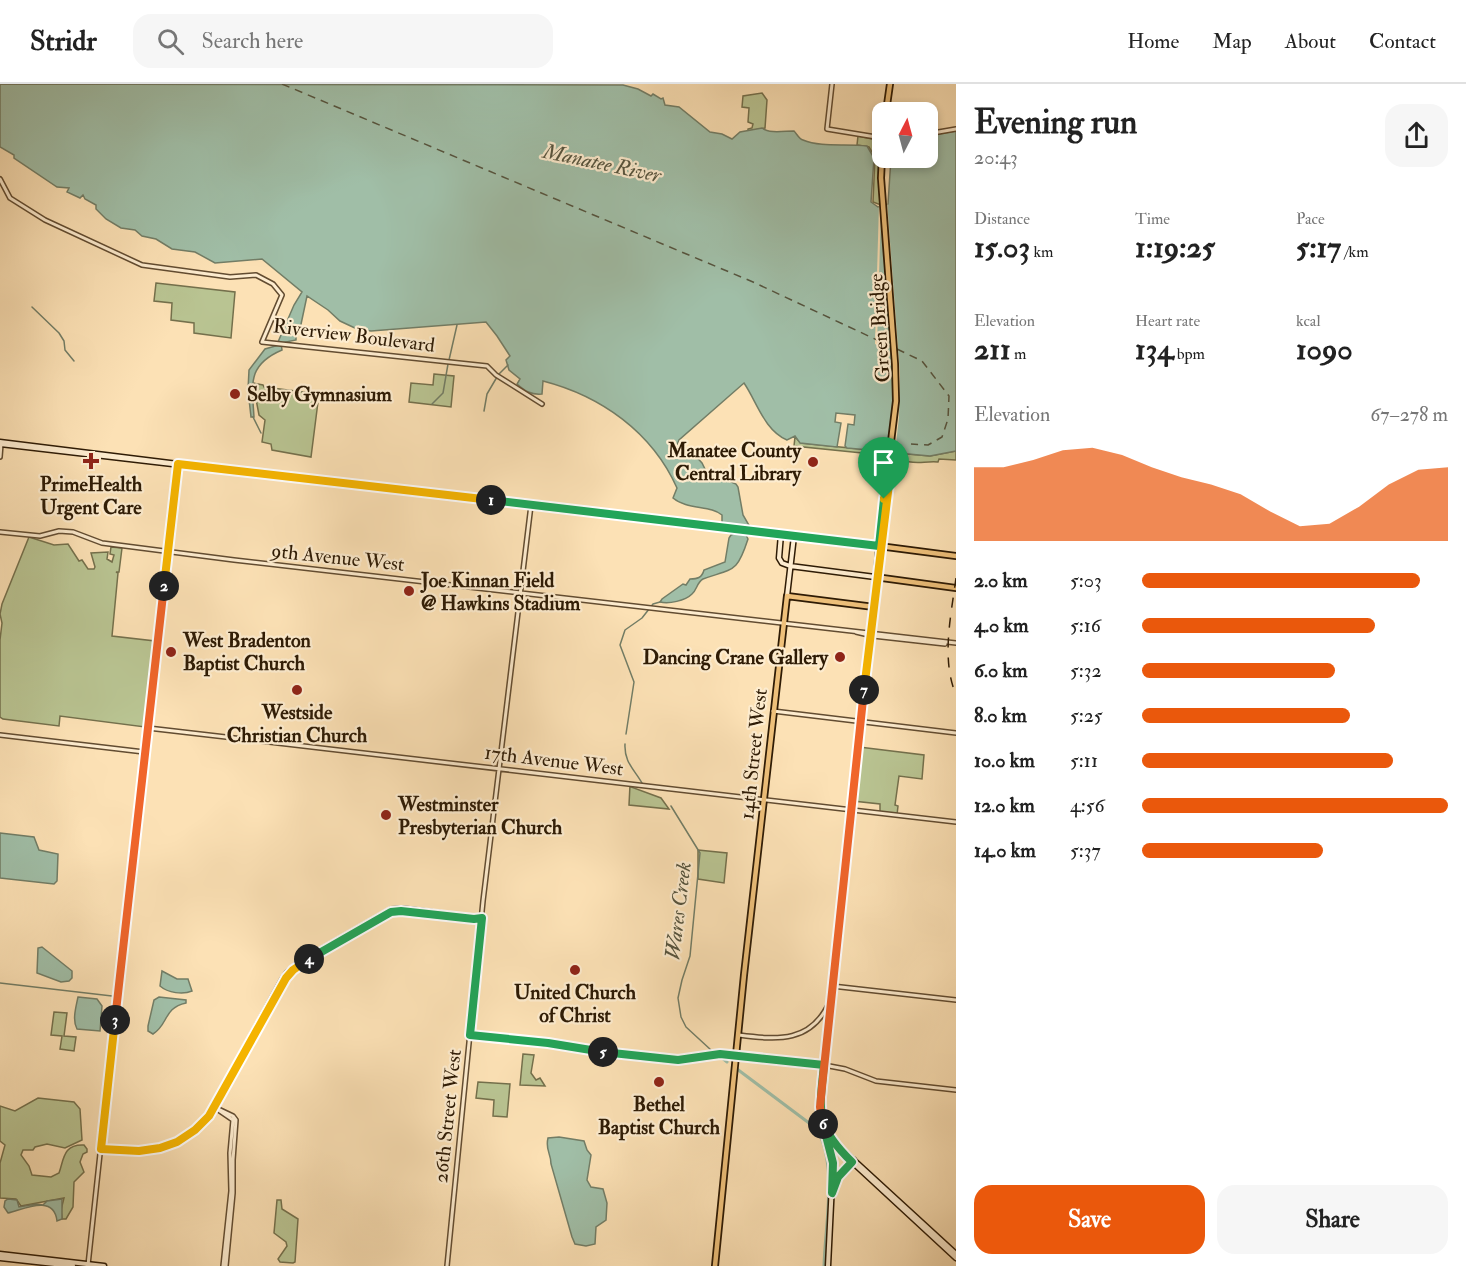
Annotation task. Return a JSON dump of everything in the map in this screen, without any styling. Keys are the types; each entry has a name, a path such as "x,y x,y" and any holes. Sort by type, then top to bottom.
{"main road":[{"path":"888,102 890,84"},
{"name":"Green Bridge","path":"883,168 896,378 888,484"},
{"path":"1,443 956,556"},
{"path":"882,533 882,517 888,484"},
{"path":"828,1266 833,1163 820,1107 825,1017 831,1000 888,484"},
{"path":"882,517 883,526"},
{"path":"781,534 778,555 780,562 790,566 956,588"},
{"name":"14th Street West","path":"714,1266 763,799 794,536"},
{"path":"787,596 874,605"},
{"name":"14th Street West","path":"736,1055 738,1035"},
{"path":"823,1124 829,1137 839,1148 956,1256"},
{"path":"832,1193 838,1177 853,1161"},
{"path":"1,1256 30,1261 58,1261 104,1266"},
{"path":"1,1256 25,1257 73,1266"}],"street":[{"path":"832,84 827,129 872,136"},
{"path":"938,132 956,129"},
{"name":"Riverview Boulevard","path":"0,179 10,198 45,220 142,265 230,277 253,275 270,281 282,295 262,342 487,366 496,375 542,404"},
{"path":"0,457 1,443"},
{"path":"88,1265 178,464"},
{"name":"26th Street West","path":"447,1266 482,918 531,505"},
{"name":"9th Avenue West","path":"0,532 40,536 59,531 73,532 98,543 956,644"},
{"path":"773,711 956,733"},
{"name":"17th Avenue West","path":"148,728 956,822"},
{"path":"0,735 145,752"},
{"path":"101,1148 146,1151 165,1147 187,1136 206,1118 286,978 300,965 391,912 482,918"},
{"path":"832,986 956,1000"},
{"path":"738,1035 772,1039 791,1037 825,1017"},
{"path":"470,1035 678,1060 716,1054 736,1055 824,1065 845,1069 876,1081 956,1090"},
{"path":"738,1047 743,1040 750,1037"},
{"path":"213,1107 233,1116 236,1120 232,1160 233,1194 225,1266"}],"shaded area":[{"path":"762,93 767,100 765,128 748,131 753,124 748,122 749,108 742,107 743,96"},
{"path":"858,136 872,139 872,152 869,147 857,145"},
{"path":"875,168 882,168 881,205 873,202"},
{"path":"156,283 235,292 231,338 194,333 194,323 171,320 172,303 154,301"},
{"path":"434,374 454,376 451,407 409,402 411,383 433,385"},
{"path":"253,383 264,387 319,394 311,457 272,450 271,444 262,442 265,420 259,415"},
{"path":"795,437 801,443 869,450 870,453 875,453 872,454 794,446"},
{"path":"889,447 896,448 897,453 930,456 956,451 956,460 911,462 901,460 895,450 889,449 887,453 880,452 886,452"},
{"path":"29,537 54,545 68,544 79,561 82,560 88,569 95,567 91,553 108,552 107,559 112,562 114,555 110,554 111,547 122,548 119,572 116,572 118,573 112,636 155,641 145,727 60,716 59,726 0,717 2,623 0,614"},
{"path":"859,747 924,755 922,779 899,776 895,805 898,806 897,815 880,813 880,804 853,801"},
{"path":"630,785 661,798 669,809 629,805"},
{"path":"698,850 727,853 724,883 698,879"},
{"path":"54,1012 67,1013 64,1036 76,1037 74,1051 60,1049 62,1036 51,1035"},
{"path":"523,1054 534,1055 531,1073 536,1080 540,1078 545,1086 520,1085"},
{"path":"478,1082 510,1084 507,1117 493,1116 494,1100 476,1098"},
{"path":"38,1098 74,1102 80,1109 82,1140 65,1148 47,1144 35,1147 33,1150 23,1150 21,1155 32,1175 51,1177 59,1173 68,1150 77,1145 84,1145 87,1149 80,1162 84,1172 74,1182 73,1207 66,1219 62,1219 61,1210 64,1198 21,1206 16,1199 0,1198 0,1163 5,1145 0,1141 0,1106 15,1111"},
{"path":"277,1200 281,1200 282,1209 298,1219 295,1262 293,1263 280,1262 278,1259 287,1246 286,1242 274,1233"}],"water":[{"name":"Manatee River","path":"0,84 623,85 651,96 653,94 663,98 665,105 679,107 710,132 732,139 740,132 762,128 773,132 794,131 799,138 818,144 867,146 872,155 873,168 871,202 878,207 888,204 890,168 938,168 938,134 956,131 956,451 930,456 876,451 874,444 869,450 847,448 845,446 848,424 854,425 855,415 836,413 835,422 841,423 837,447 800,443 795,436 787,440 772,430 744,383 679,440 677,445 681,449 689,449 706,471 719,472 724,479 738,487 743,515 750,527 746,527 745,533 748,539 741,558 733,568 703,579 689,596 668,603 660,602 683,584 686,585 690,579 701,576 704,570 725,562 729,538 740,532 741,527 722,524 722,515 717,512 685,504 673,498 677,488 654,450 639,433 604,407 585,396 543,381 542,394 531,393 523,389 517,384 520,379 509,370 506,360 510,356 486,322 371,331 357,329 340,321 307,296 300,329 296,332 296,340 281,343 282,350 263,362 257,369 253,385 254,417 251,417 248,390 249,370 265,349 279,345 278,342 294,305 302,292 262,259 215,263 195,252 172,249 156,239 142,236 135,230 121,228 106,219 96,209 96,205 85,199 83,195 80,198 67,192 69,188 57,187 0,147"},
{"path":"0,833 34,837 39,850 58,854 57,881 54,884 0,878"},
{"path":"42,947 72,971 72,978 69,981 61,982 37,973 38,948"},
{"path":"162,971 177,979 188,979 192,991 176,993 160,986"},
{"path":"78,997 97,999 102,1006 100,1031 77,1029 75,1009"},
{"path":"159,997 186,1000 186,1003 173,1009 162,1026 153,1034 148,1031 148,1026 154,1000"},
{"path":"559,1137 584,1141 591,1155 587,1180 591,1187 603,1189 607,1203 606,1220 596,1227 595,1244 586,1246 575,1244 572,1237 547,1146 548,1138"},
{"path":"8,1199 17,1200 19,1207 43,1205 8,1213 4,1207"},
{"path":"62,1199 62,1219 57,1221 55,1212 43,1205 47,1201"}],"pier":[{"path":"887,201 900,375 895,453 889,453 894,379 881,208 877,345 875,344 879,204"}],"waterway":[{"path":"32,307 59,333 64,341 65,350 74,361"},
{"path":"449,360 457,325"},
{"path":"432,404 443,393 448,364"},
{"path":"499,374 508,365"},
{"path":"484,411 487,394 497,377"},
{"path":"253,417 261,433"},
{"name":"Wares Creek","path":"626,734 634,682 620,645 625,630 642,618 653,604 660,602"},
{"name":"Wares Creek","path":"625,744 628,761 642,783"},
{"name":"Wares Creek","path":"671,806 700,853 690,956 678,998 681,1017 686,1027 711,1050"},
{"path":"0,983 112,996"},
{"path":"721,1057 727,1062"},
{"path":"737,1069 817,1129 827,1160 829,1178 824,1266"}],"ferry route":[{"path":"282,84 753,282 892,347"},
{"path":"897,349 922,361 949,396 948,419 942,437 928,445 911,444"}],"railway":[{"path":"956,578 948,637 949,667 956,695"}],"place":[{"name":"Selby Gymnasium","path":"235,394"},
{"name":"PrimeHealth Urgent Care","path":"91,461"},
{"name":"Manatee County Central Library","path":"813,462"},
{"name":"Joe Kinnan Field @ Hawkins Stadium","path":"409,591"},
{"name":"West Bradenton Baptist Church","path":"171,652"},
{"name":"Dancing Crane Gallery","path":"840,657"},
{"name":"Westside Christian Church","path":"297,690"},
{"name":"Westminster Presbyterian Church","path":"386,815"},
{"name":"United Church of Christ","path":"575,970"},
{"name":"Bethel Baptist Church","path":"659,1082"}],"route":[{"path":"884,499 879,546 178,464 101,1149 154,1150 173,1144 191,1132 209,1116 290,973 307,960 386,914 401,911 482,918 470,1035 683,1060 720,1054 824,1065 820,1107 822,1122 823,1124 825,1129 829,1137 852,1162 838,1177 832,1193 833,1159 823,1124 822,1122 821,1118 820,1110 820,1107 820,1104 824,1065 825,1058 825,1054 874,603 889,484 887,484 884,499"}]}
